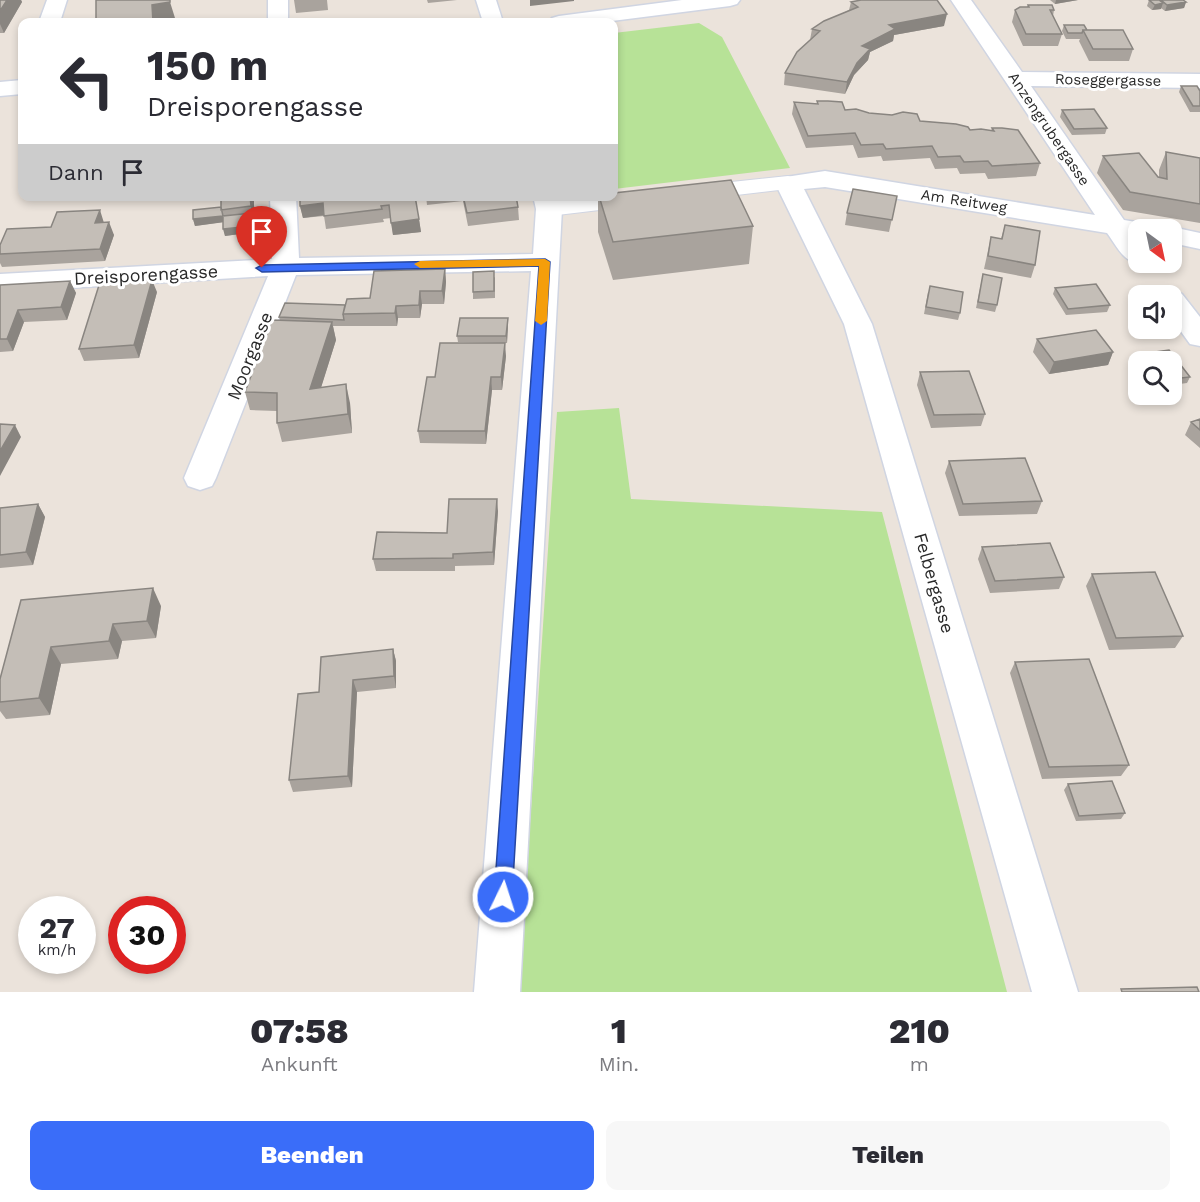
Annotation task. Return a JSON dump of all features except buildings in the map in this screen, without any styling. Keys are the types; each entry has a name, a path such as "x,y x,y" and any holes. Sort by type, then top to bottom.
{"street":[{"path":"51,18 57,0"},
{"path":"278,0 278,18"},
{"path":"486,0 491,18"},
{"path":"586,18 695,2 730,0"},
{"name":"Anzengrubergasse","path":"961,0 1016,79 1127,227"},
{"name":"Roseggergasse","path":"1016,79 1200,81"},
{"path":"0,89 18,87"},
{"name":"Am Reitweg","path":"788,183 825,179 1127,227"},
{"path":"618,196 788,183"},
{"name":"Felbergasse","path":"788,183 858,324 1055,992"},
{"name":"Moorgasse","path":"200,478 286,267 283,201"},
{"path":"497,992 547,202"},
{"path":"1182,237 1200,241"},
{"name":"Dreisporengasse","path":"0,283 286,267 545,262"},
{"path":"1182,313 1200,337"}],"green space":[{"path":"699,23 722,37 790,168 618,189 618,33"},
{"path":"619,408 631,499 882,512 1007,992 519,992 557,412"}],"slow traffic":[{"path":"420,264 545,262 541,321"}],"route":[{"path":"262,268 545,262 503,897"}]}
